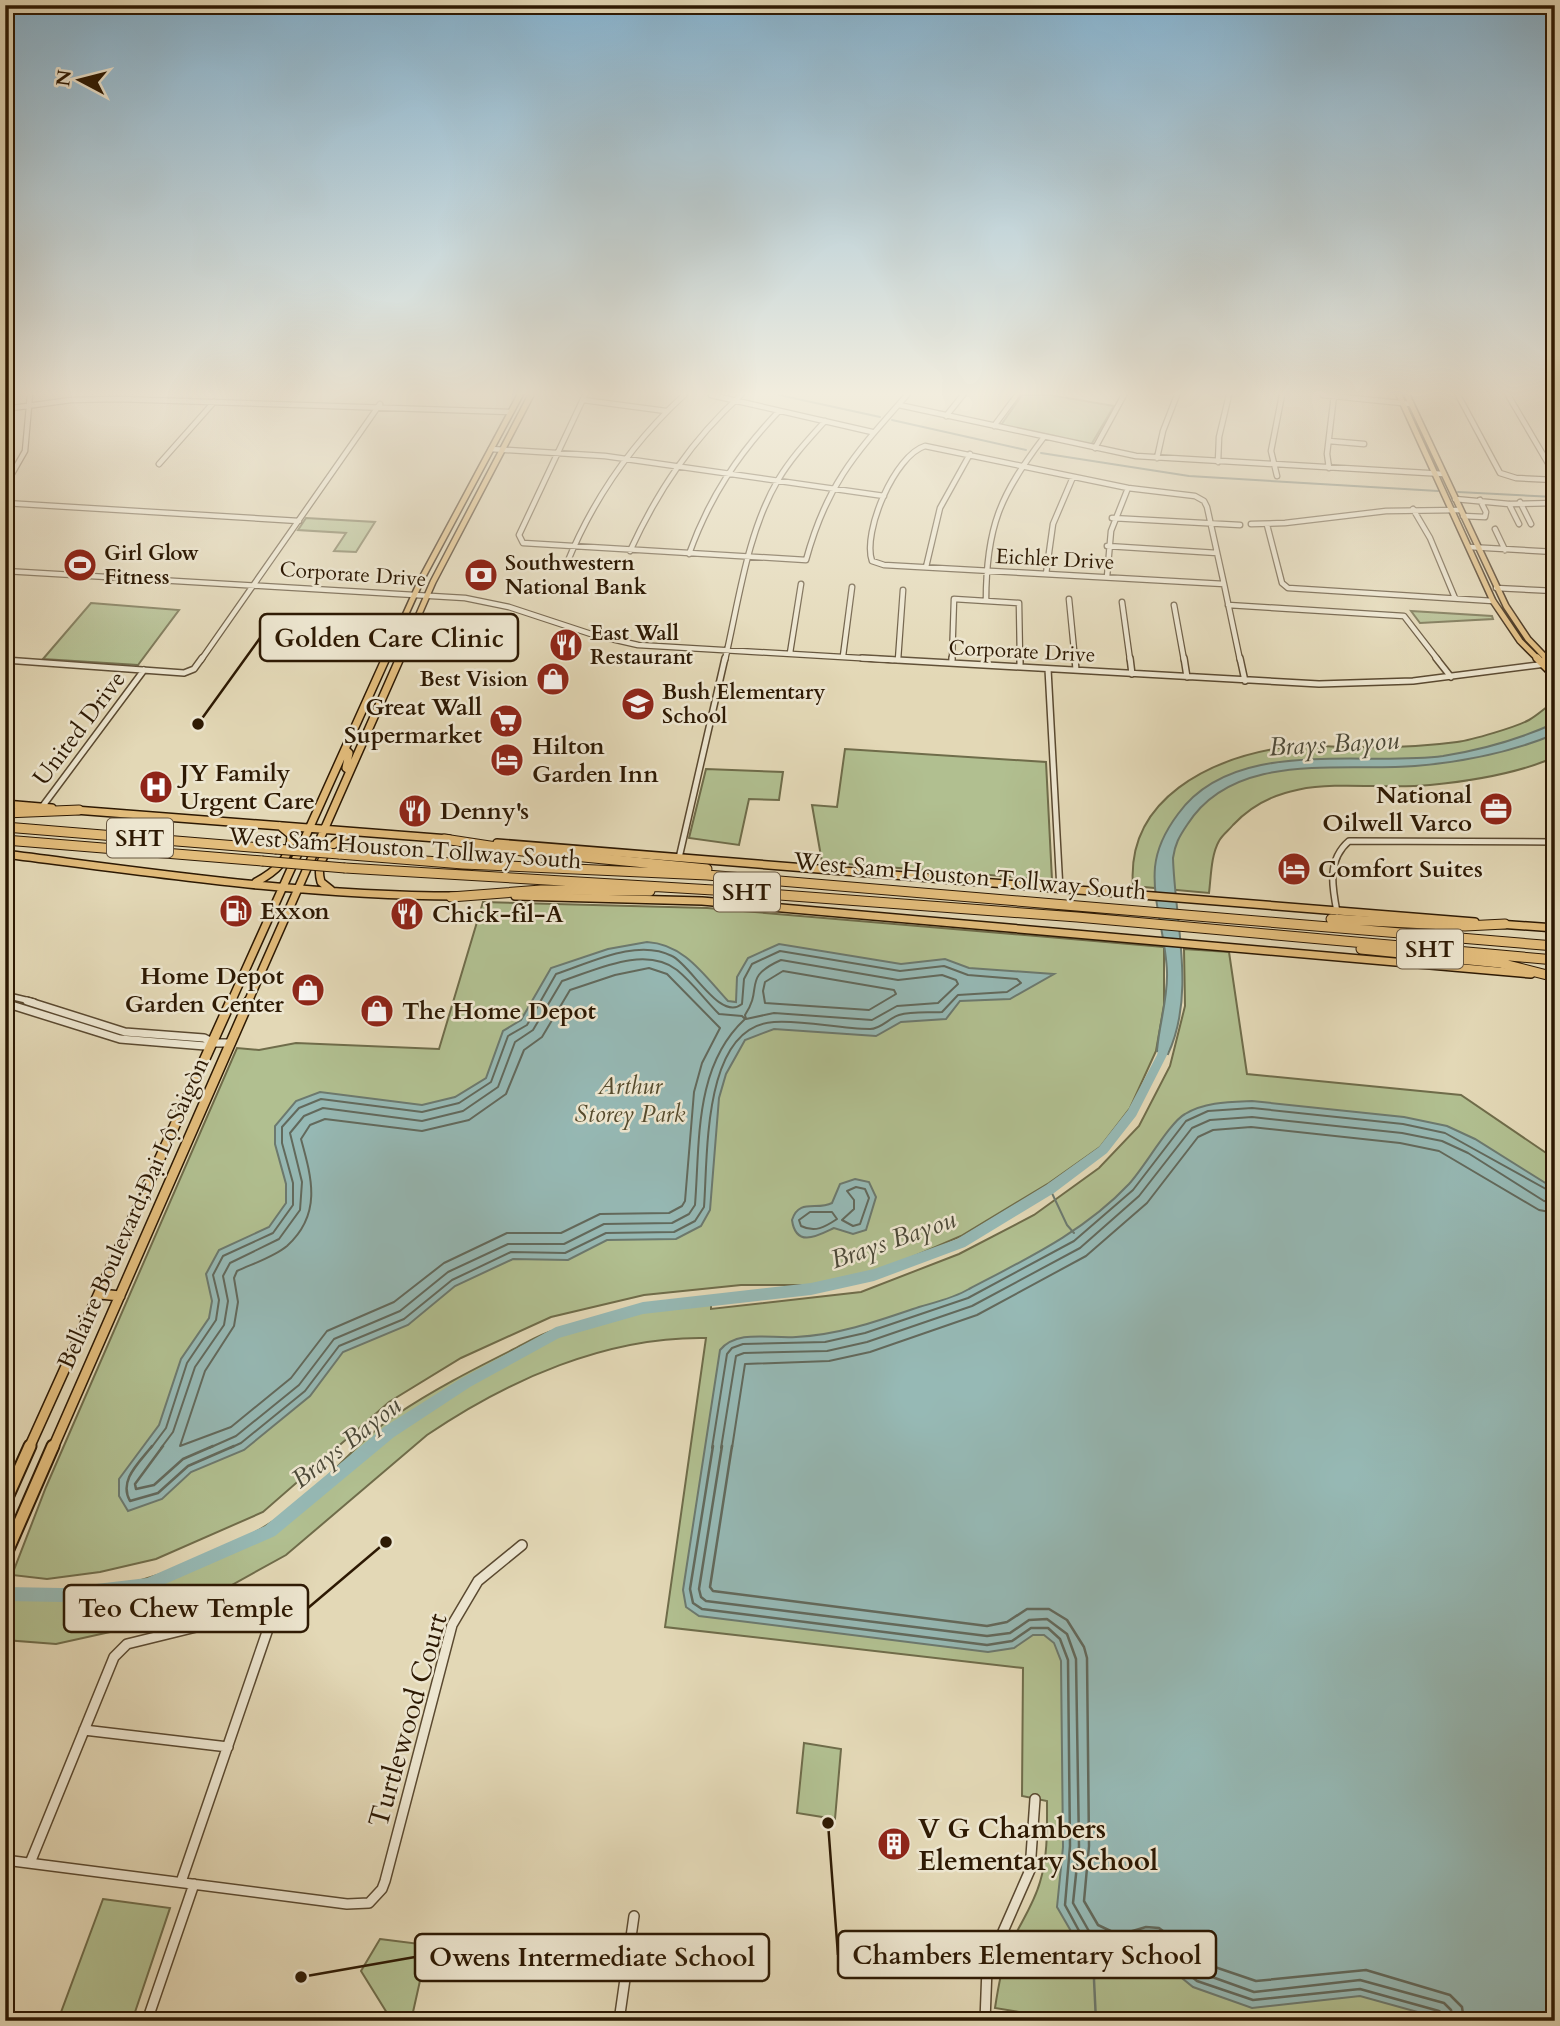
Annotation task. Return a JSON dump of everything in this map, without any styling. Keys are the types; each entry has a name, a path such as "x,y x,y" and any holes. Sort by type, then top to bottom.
{"highway":[{"path":"5,813 79,810"},
{"name":"West Sam Houston Tollway South","path":"5,827 339,854 789,882 1555,946"},
{"name":"West Sam Houston Tollway South","path":"5,839 345,868 713,890 1149,923 1555,960"},
{"path":"444,839 522,851 776,875 789,882"},
{"path":"451,897 541,890 713,890"},
{"path":"1307,924 1320,919 1465,926 1505,924"},
{"path":"1306,938 1341,947 1500,963 1555,976"}],"main road":[{"path":"476,490 480,492"},
{"path":"1442,490 1483,581 1506,622 1555,676"},
{"path":"1451,490 1516,622 1553,665"},
{"path":"466,518 473,495 467,492"},
{"name":"Bellaire Boulevard;Đại Lộ Sàigòn","path":"5,1502 414,596 467,492"},
{"name":"Bellaire Boulevard;Đại Lộ Sàigòn","path":"5,1556 426,597 480,492"},
{"path":"434,554 446,555"},
{"path":"1483,581 1495,584"},
{"path":"1506,622 1516,622"},
{"path":"379,677 383,696"},
{"path":"372,693 377,697 372,710 374,717"},
{"path":"346,750 349,753 346,768 350,771"},
{"path":"5,804 1555,928"},
{"path":"289,827 318,811"},
{"path":"331,816 339,825 354,832"},
{"path":"253,883 276,872 290,847 291,835 279,826"},
{"path":"331,891 321,882 320,869 333,843 354,832"},
{"path":"5,854 331,891 451,897 519,895 702,901 1555,976"},
{"path":"253,883 268,889 277,901"},
{"path":"291,906 319,889"},
{"path":"100,1294 120,1296"}],"street":[{"path":"5,660 184,673 194,669 321,490"},
{"path":"540,490 519,535 523,543 806,560 830,490"},
{"path":"567,563 603,490"},
{"path":"630,551 658,490"},
{"path":"689,554 707,505 716,490"},
{"path":"679,858 747,558 762,512 773,490"},
{"path":"834,490 884,496 888,490"},
{"path":"926,568 930,534 939,505 948,490"},
{"path":"986,601 985,571 993,519 1006,490"},
{"path":"1046,574 1047,544 1054,516 1067,490"},
{"path":"1107,578 1107,546 1112,518 1127,490"},
{"path":"1140,490 1199,497 1206,503 1245,681"},
{"name":"Eichler Drive","path":"884,496 867,553 872,561 884,565 1224,584"},
{"path":"1455,499 1508,504 1555,503"},
{"path":"1251,524 1267,525 1413,509 1451,509 1485,517 1486,512 1480,500"},
{"path":"1520,502 1531,524"},
{"path":"5,503 299,521"},
{"path":"1508,504 1519,524"},
{"path":"1413,509 1430,538 1455,598"},
{"path":"1112,518 1240,525"},
{"path":"1267,525 1284,587 1493,600"},
{"path":"1495,529 1505,550"},
{"path":"1107,546 1217,553"},
{"path":"1469,548 1555,552"},
{"name":"Corporate Drive","path":"5,571 414,596 495,604 609,640 638,645 1245,681 1353,684 1451,677 1553,665"},
{"path":"790,653 802,584"},
{"path":"1495,584 1555,591"},
{"path":"843,656 852,587"},
{"path":"898,660 903,590"},
{"path":"952,663 954,599 1019,603 1020,667"},
{"path":"1069,599 1076,670"},
{"path":"1122,602 1132,674"},
{"path":"1174,605 1187,677"},
{"path":"1228,606 1404,616 1451,677"},
{"path":"1048,669 1060,890"},
{"name":"United Drive","path":"42,807 144,670"},
{"path":"1337,912 1332,871 1340,848 1349,841 1555,842"},
{"path":"5,995 27,999 136,1034 204,1038 214,1042 231,1043"},
{"path":"20,1006 27,999"},
{"path":"5,1003 104,1034 161,1044 205,1046 214,1042"},
{"path":"104,1034 110,1027"},
{"name":"Turtlewood Court","path":"194,1884 347,1904 369,1903 382,1889 452,1625 478,1581 522,1545"},
{"path":"30,1863 114,1657 127,1644 237,1617 261,1619 268,1629 181,1882"},
{"path":"84,1730 228,1747"},
{"path":"985,2021 987,1968 1030,1870 1035,1799"},
{"path":"5,1860 194,1884 147,2021"},
{"path":"619,2021 634,1916"}],"green space":[{"path":"306,518 375,522 356,552 334,551 346,533 298,530"},
{"path":"91,603 179,610 138,665 43,659"},
{"path":"1411,611 1492,616 1493,619 1420,623"},
{"path":"1555,701 1555,757 1510,772 1461,781 1404,786 1326,786 1277,796 1254,807 1220,839 1213,859 1209,893 1133,886 1134,855 1143,829 1159,806 1179,788 1229,761 1286,747 1401,747 1464,741 1523,723"},
{"path":"845,749 1046,762 1052,880 822,862 812,805 837,807"},
{"path":"706,769 783,772 779,800 749,799 739,845 689,838"},
{"name":"Arthur Storey Park","path":"483,902 707,908 1164,947 1164,1005 1156,1051 1130,1108 1100,1147 1049,1183 961,1236 875,1273 811,1285 741,1285 644,1295 551,1317 461,1358 389,1402 263,1512 156,1559 100,1572 47,1579 12,1575 46,1487 237,1048 259,1050 296,1043 439,1049"},
{"path":"1184,949 1229,952 1247,1074 1461,1095 1555,1159 1555,2021 1050,2021 1049,2017 995,2008 1006,1957 1037,1891 1046,1852 1047,1801 1022,1796 1023,1668 665,1627 706,1338 669,1339 596,1353 560,1365 491,1396 427,1435 286,1555 212,1596 119,1630 56,1644 5,1640 5,1595 41,1597 79,1594 120,1586 202,1559 273,1521 302,1500 371,1434 396,1415 453,1381 544,1334 613,1315 711,1298 711,1309 861,1292 959,1254 1034,1215 1099,1168 1139,1126 1170,1066 1185,1006"},
{"path":"804,1743 841,1749 835,1819 797,1813"},
{"path":"103,1899 170,1908 132,2021 74,2021 75,2017 60,2015"},
{"path":"380,1939 428,1945 411,2021 392,2021 361,1971"}],"water":[{"path":"1555,723 1555,734 1486,756 1415,766 1323,768 1260,775 1232,785 1207,801 1184,829 1173,858 1182,958 1181,1007 1168,1054 1157,1051 1167,972 1155,893 1156,860 1163,839 1174,820 1202,790 1232,774 1265,764 1301,760 1443,756 1500,743"},
{"path":"647,942 672,948 683,955 702,971 728,1001 736,1002 737,977 748,958 779,944 901,964 945,959 969,968 1054,974 1010,999 960,1001 946,1019 901,1022 876,1036 774,1029 745,1040 726,1074 719,1098 710,1210 701,1226 676,1239 607,1240 568,1260 513,1259 455,1286 408,1325 343,1352 310,1396 244,1450 191,1472 162,1499 128,1511 119,1496 119,1479 159,1425 181,1359 209,1318 212,1301 206,1274 219,1250 269,1227 286,1203 286,1184 275,1144 275,1126 296,1101 320,1092 422,1105 455,1097 486,1078 503,1031 521,1020 551,968 608,949"},
{"path":"1252,1101 1404,1117 1447,1126 1475,1139 1555,1189 1555,2002 1542,2021 1450,2021 1360,1996 1252,2008 1193,1987 1151,1953 1116,1963 1079,1945 1057,1907 1063,1847 1061,1661 1054,1643 1044,1635 1033,1635 1014,1648 988,1652 699,1616 686,1607 683,1590 720,1350 727,1343 745,1337 812,1336 843,1330 945,1300 963,1292 1054,1243 1112,1201 1135,1177 1172,1126 1185,1114 1209,1105"},
{"path":"855,1179 869,1182 876,1197 866,1230 853,1234 834,1228 809,1238 798,1234 792,1220 799,1209 832,1203 840,1184"}],"waterway":[{"path":"1414,490 1438,491"},
{"path":"1458,492 1555,497"},
{"name":"Brays Bayou","path":"5,1594 62,1595 147,1585 270,1531 389,1432 465,1383 556,1333 643,1308 811,1289 874,1275 961,1243 1050,1189 1103,1150 1132,1113 1162,1055 1166,1039"},
{"path":"1050,1189 1067,1225 1074,1233"},
{"path":"1096,2021 1094,1980 1099,1952"}],"place":[{"name":"Girl Glow Fitness","path":"80,565"},
{"name":"Southwestern National Bank","path":"481,575"},
{"name":"East Wall Restaurant","path":"566,645"},
{"name":"Best Vision","path":"553,679"},
{"name":"Bush Elementary School","path":"638,704"},
{"name":"Great Wall Supermarket","path":"506,721"},
{"name":"Golden Care Clinic","path":"198,724"},
{"name":"Hilton Garden Inn","path":"507,760"},
{"name":"JY Family Urgent Care","path":"156,787"},
{"name":"National Oilwell Varco","path":"1496,809"},
{"name":"Denny's","path":"415,811"},
{"name":"Comfort Suites","path":"1294,869"},
{"name":"Exxon","path":"236,911"},
{"name":"Chick-fil-A","path":"407,914"},
{"name":"Home Depot Garden Center","path":"308,990"},
{"name":"The Home Depot","path":"377,1011"},
{"name":"Teo Chew Temple","path":"386,1542"},
{"name":"Chambers Elementary School","path":"828,1823"},
{"name":"V G Chambers Elementary School","path":"894,1844"},
{"name":"Owens Intermediate School","path":"301,1977"}]}
